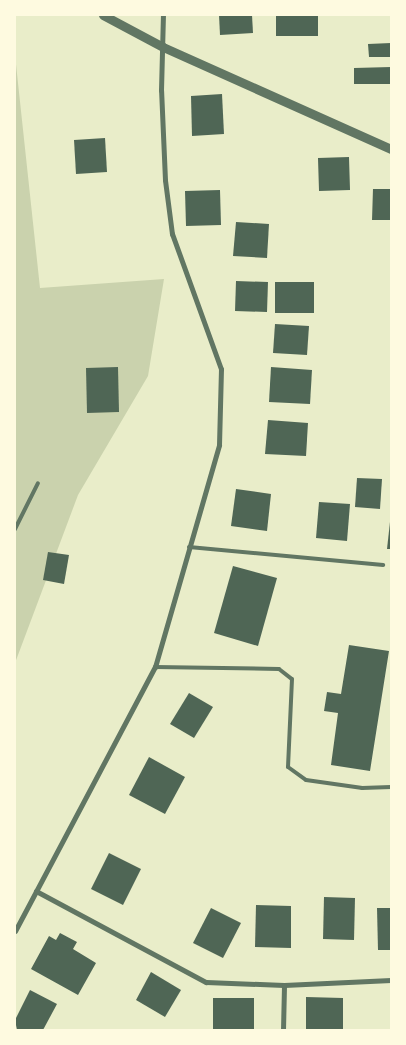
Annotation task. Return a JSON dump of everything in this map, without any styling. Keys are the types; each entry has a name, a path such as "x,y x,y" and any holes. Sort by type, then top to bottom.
{"street":[{"path":"103,15 164,47 391,149"},
{"path":"15,931 155,667 219,445 221,369 172,234 164,170 161,90 164,47 163,15"},
{"path":"36,892 206,982 284,985 391,980"},
{"path":"283,1030 284,985"}],"lane":[{"path":"15,529 38,483"},
{"path":"189,547 383,565"},
{"path":"155,667 279,669 292,680 288,767 306,780 362,788 391,787"}],"green space":[{"path":"15,55 40,288 164,279 148,376 78,495 15,663"}],"building":[{"path":"219,15 252,15 253,33 220,35"},
{"path":"276,15 318,15 318,36 276,36"},
{"path":"391,43 391,57 369,57 368,44"},
{"path":"391,67 391,84 354,84 354,68"},
{"path":"222,94 224,134 192,136 191,96"},
{"path":"105,138 107,172 76,174 74,140"},
{"path":"349,157 350,190 319,191 318,158"},
{"path":"373,189 391,189 391,220 372,220"},
{"path":"220,190 221,225 186,226 185,191"},
{"path":"236,222 269,224 267,258 233,256"},
{"path":"236,281 268,282 267,312 235,311"},
{"path":"275,282 314,282 314,313 275,313"},
{"path":"275,324 309,326 307,355 273,353"},
{"path":"118,367 119,412 87,413 86,368"},
{"path":"271,367 312,370 310,404 269,402"},
{"path":"268,420 308,423 306,456 265,454"},
{"path":"357,478 382,479 380,509 355,507"},
{"path":"236,489 271,494 267,531 231,526"},
{"path":"319,502 350,504 347,541 316,538"},
{"path":"390,522 391,549 387,549"},
{"path":"48,552 69,555 64,584 43,580"},
{"path":"233,566 277,578 258,646 214,633"},
{"path":"349,645 389,651 370,771 331,765 338,713 324,711 327,692 341,694"},
{"path":"189,693 213,707 194,738 170,724"},
{"path":"149,757 185,777 165,814 129,795"},
{"path":"109,853 141,869 123,905 91,889"},
{"path":"324,897 355,898 354,940 323,939"},
{"path":"256,905 291,906 291,948 255,947"},
{"path":"211,908 241,923 223,958 193,943"},
{"path":"377,908 391,908 391,950 378,950"},
{"path":"60,933 77,942 73,949 96,963 78,995 31,969 49,936 56,940"},
{"path":"151,972 181,990 165,1017 136,1000"},
{"path":"30,990 57,1004 43,1030 17,1030 15,1020"},
{"path":"306,997 343,998 343,1030 306,1030"},
{"path":"213,998 254,998 254,1030 213,1030"}]}
